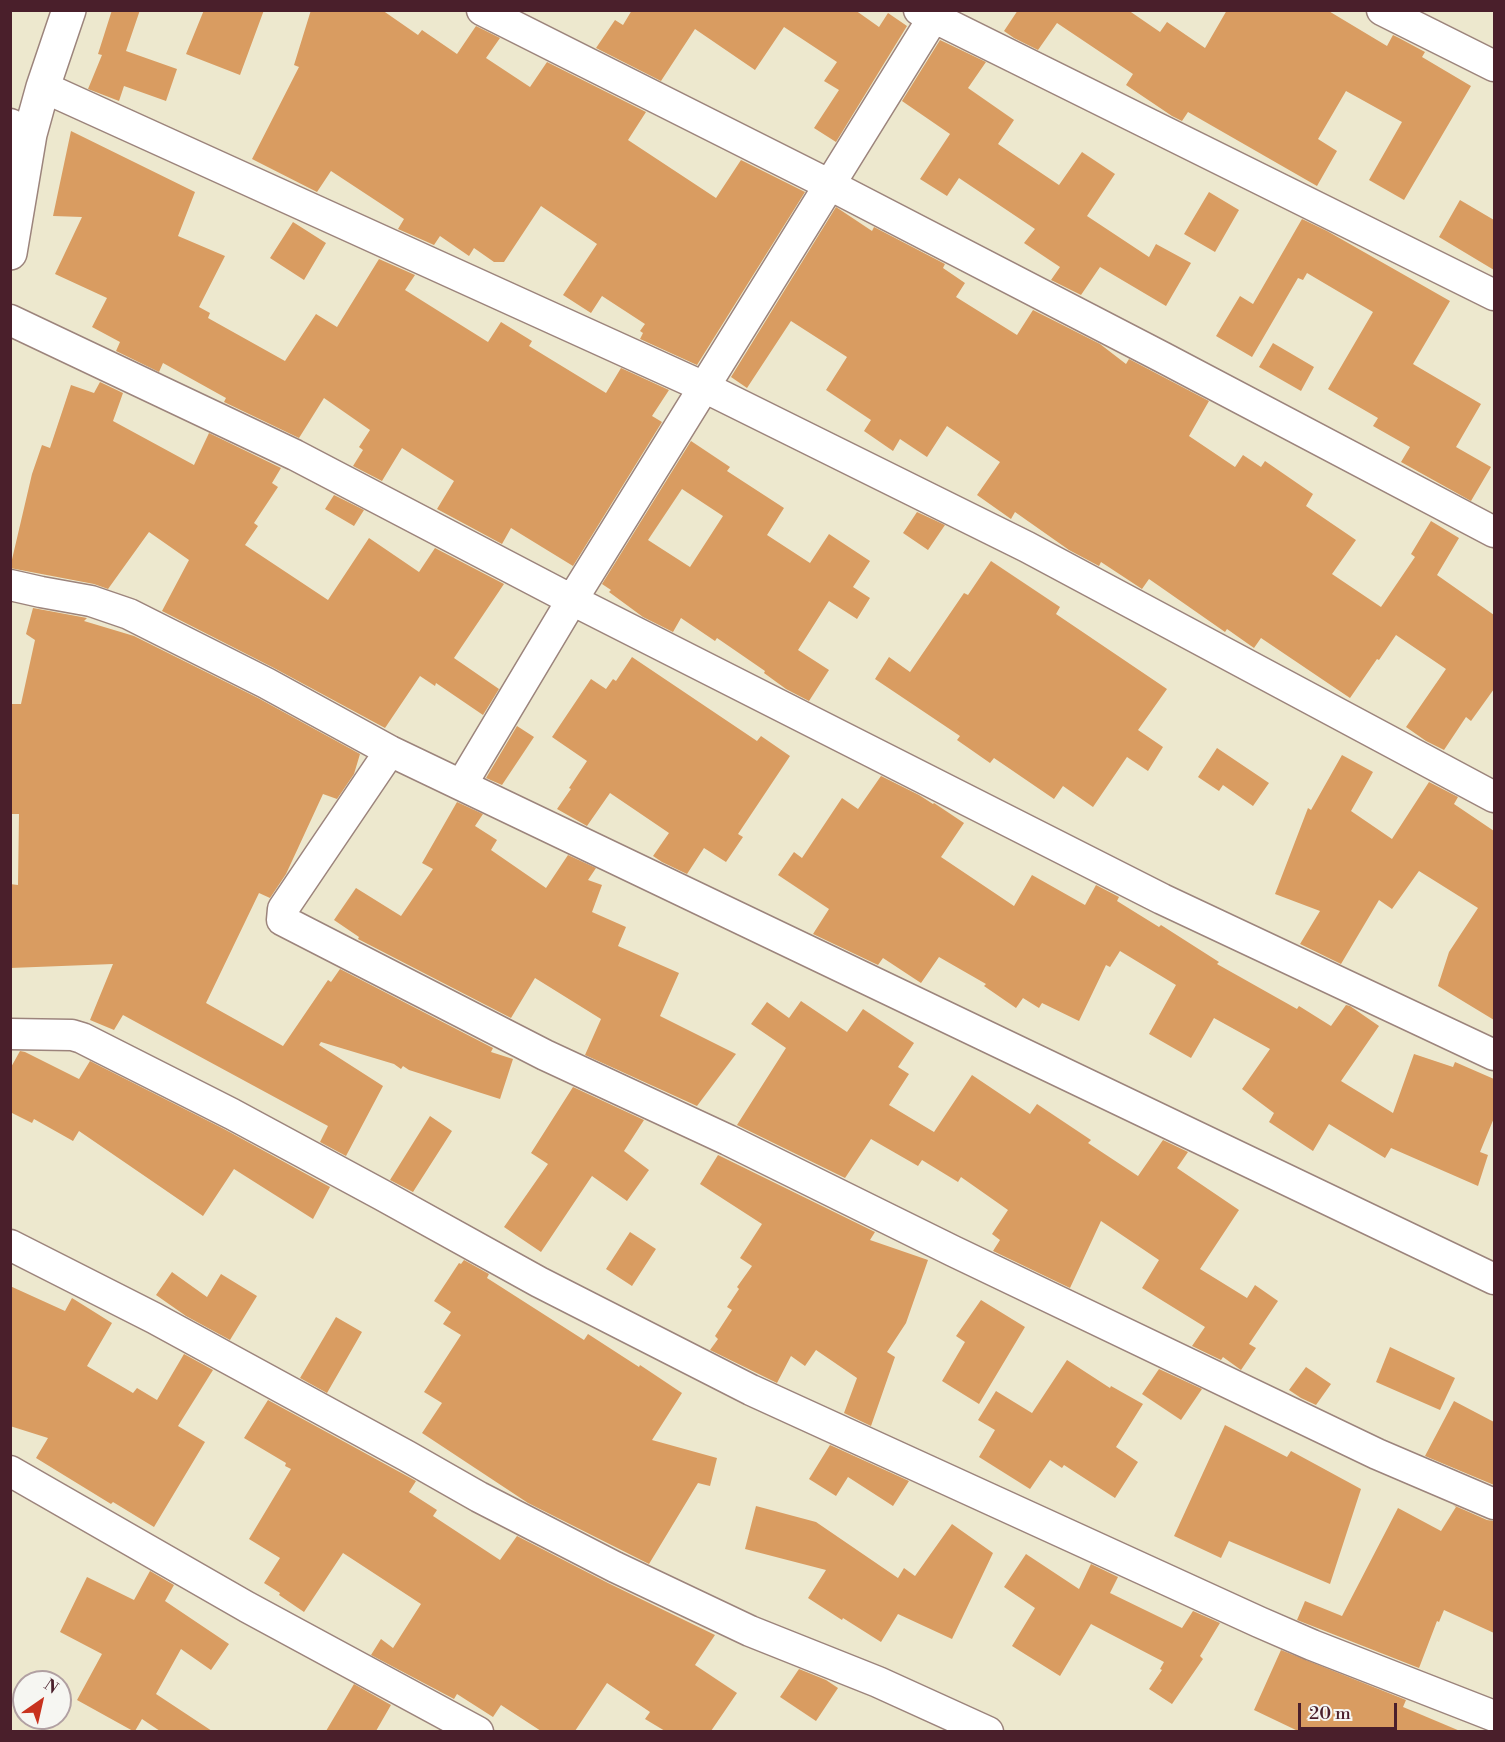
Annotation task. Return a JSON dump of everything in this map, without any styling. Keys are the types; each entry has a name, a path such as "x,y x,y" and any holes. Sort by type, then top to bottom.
{"street":[{"path":"10,253 20,129 43,87 69,10"},
{"path":"482,10 830,185 1494,532"},
{"path":"1382,10 1494,66"},
{"path":"462,784 572,600 830,185 930,13 1494,295"},
{"path":"43,87 704,387 1027,547 1494,797"},
{"path":"10,320 295,455 572,600 1162,900 1494,1055"},
{"path":"10,585 91,601 129,614 266,683 390,751 1494,1279"},
{"path":"390,751 283,909 282,920 545,1055 728,1140 953,1251 1377,1454 1494,1504"},
{"path":"10,1034 72,1035 82,1038 232,1114 539,1282 751,1390 1259,1622 1494,1716"},
{"path":"10,1245 154,1318 478,1497 615,1567 750,1631 878,1682 988,1731"},
{"path":"10,1471 247,1607 478,1731"}],"building":[{"path":"112,10 140,10 126,51 177,69 166,101 124,86 119,101 88,89 102,55 98,54"},
{"path":"204,10 264,10 240,75 186,54"},
{"path":"311,10 382,10 418,35 422,30 457,54 476,26 500,38 486,58 530,87 547,62 646,112 628,140 716,198 741,160 805,192 697,365 640,339 643,333 640,331 645,324 602,296 591,313 563,295 597,244 541,206 504,262 494,262 474,248 469,256 440,236 434,245 398,229 404,219 331,171 317,192 252,159 299,67 294,65"},
{"path":"632,10 855,10 879,27 888,13 907,26 836,142 814,128 839,90 824,81 837,62 784,27 755,70 695,29 661,81 596,48 615,20 623,25"},
{"path":"1018,10 1128,10 1160,32 1167,22 1205,48 1227,10 1327,10 1387,46 1393,35 1399,38 1425,52 1422,57 1471,86 1404,200 1369,180 1402,122 1346,91 1318,139 1337,151 1317,186 1188,112 1182,121 1172,116 1126,85 1133,74 1057,23 1038,50 1014,38 1004,31"},
{"path":"940,40 986,62 968,88 1014,120 998,144 1059,185 1082,152 1115,174 1087,216 1149,257 1156,244 1191,263 1166,306 1100,267 1081,295 1051,280 1060,267 1024,243 1035,229 959,178 947,196 920,179 950,134 902,101"},
{"path":"71,131 195,192 178,236 225,256 199,307 210,313 208,318 285,361 316,314 337,327 379,259 415,275 405,290 488,342 501,322 532,341 529,346 606,393 621,368 669,390 652,416 662,422 573,566 511,528 502,544 437,509 454,481 402,448 382,481 353,466 363,450 359,447 370,430 324,398 299,438 224,402 226,398 163,363 159,372 116,351 120,342 92,327 107,298 55,274 82,217 53,216"},
{"path":"1209,192 1239,210 1215,252 1184,234"},
{"path":"1460,200 1494,220 1494,270 1439,237"},
{"path":"836,207 872,231 874,227 945,264 943,268 965,283 956,297 1017,335 1033,310 1100,344 1126,364 1129,359 1209,401 1189,436 1235,467 1243,455 1261,467 1265,461 1313,494 1306,506 1356,540 1332,574 1381,607 1415,557 1411,554 1431,521 1459,538 1437,575 1494,615 1494,689 1471,721 1466,717 1444,750 1406,727 1446,669 1396,635 1350,698 1261,638 1254,648 1227,629 1225,632 1149,579 1142,589 1101,562 1099,566 1069,550 1015,512 1011,519 977,495 1000,462 947,426 927,457 900,439 893,451 864,431 871,420 826,390 847,357 791,321 747,388 731,377"},
{"path":"1302,219 1450,301 1413,364 1481,404 1456,447 1491,467 1471,501 1401,462 1410,447 1373,426 1378,418 1328,389 1373,312 1307,273 1303,280 1298,278 1252,357 1216,336 1240,296 1253,304"},
{"path":"293,222 326,243 304,280 270,258"},
{"path":"1273,343 1314,367 1301,391 1259,367"},
{"path":"100,382 123,393 113,421 194,465 209,433 281,468 272,483 278,487 254,523 258,526 245,545 328,600 369,538 419,572 435,548 504,584 454,658 499,689 483,715 436,683 435,686 420,676 385,728 162,611 189,560 149,532 108,589 94,584 10,568 32,474 42,445 50,448 71,385 94,393"},
{"path":"691,441 730,467 727,471 784,508 767,535 810,563 829,534 870,561 853,587 870,598 857,619 829,601 798,650 829,670 809,701 786,689 764,673 765,671 717,638 715,641 681,618 673,632 643,617 609,592 611,590 602,584","holes":["682,489 723,516 690,567 648,540"]},
{"path":"334,495 364,510 354,526 325,509"},
{"path":"917,512 945,525 928,550 903,533"},
{"path":"991,561 1060,607 1056,614 1167,689 1138,730 1163,747 1148,771 1127,757 1093,807 1063,786 1054,799 994,758 990,763 957,740 960,736 875,679 889,657 910,672 964,593 968,595"},
{"path":"33,608 87,618 84,621 134,636 258,698 360,754 354,774 337,799 323,794 286,874 270,898 259,893 206,1003 283,1046 328,980 331,982 340,969 493,1048 491,1052 513,1059 500,1099 409,1070 403,1066 401,1069 394,1064 321,1042 319,1045 383,1086 346,1156 320,1142 328,1126 123,1015 114,1030 90,1020 113,964 10,968 10,884 18,885 19,814 10,814 10,704 21,704 35,640 26,634"},
{"path":"632,657 757,741 761,736 790,756 738,834 743,837 726,862 704,848 687,874 662,862 653,856 669,833 610,793 587,826 557,809 587,761 552,737 591,679 606,689 613,679 616,681"},
{"path":"517,726 534,737 502,785 486,778"},
{"path":"1217,748 1269,783 1253,806 1223,785 1219,791 1198,777"},
{"path":"1342,755 1373,772 1351,811 1392,839 1429,782 1458,797 1454,804 1494,831 1494,1020 1438,986 1449,952 1478,908 1419,871 1392,909 1379,900 1341,964 1300,944 1320,911 1275,894 1308,808 1311,810"},
{"path":"881,776 934,803 964,823 941,857 1014,906 1032,875 1085,905 1096,885 1119,897 1117,901 1159,927 1161,925 1219,962 1217,964 1297,1009 1299,1006 1331,1026 1346,1005 1350,1006 1379,1026 1341,1081 1393,1113 1414,1054 1453,1067 1455,1062 1494,1079 1494,1118 1480,1152 1488,1155 1478,1186 1391,1148 1385,1158 1329,1124 1313,1151 1269,1122 1274,1113 1242,1089 1270,1049 1214,1018 1191,1058 1149,1034 1176,985 1120,951 1110,967 1106,965 1079,1021 1042,1003 1039,1008 1023,998 1016,1008 984,986 986,984 939,957 921,983 883,958 878,965 813,934 829,909 778,875 794,852 802,858 842,798 858,809"},
{"path":"457,802 483,814 475,826 497,840 491,850 546,888 568,855 596,868 588,880 602,885 592,912 626,927 618,946 679,973 660,1016 736,1054 697,1106 585,1055 601,1019 535,978 511,1018 358,939 359,937 334,920 356,888 401,916 433,869 422,863"},
{"path":"801,1001 847,1032 863,1009 914,1043 898,1067 909,1074 889,1105 934,1132 972,1075 1030,1114 1037,1104 1091,1140 1088,1143 1138,1176 1163,1140 1188,1152 1177,1168 1239,1210 1200,1269 1247,1298 1255,1285 1278,1301 1249,1344 1256,1348 1241,1370 1223,1357 1221,1360 1192,1346 1205,1327 1142,1288 1159,1260 1101,1221 1070,1288 993,1251 1000,1240 992,1234 1008,1210 961,1177 958,1182 922,1160 918,1166 871,1139 845,1178 737,1125 786,1048 751,1024 767,1002 789,1018"},
{"path":"20,1051 79,1079 90,1061 224,1129 330,1187 313,1219 234,1169 203,1216 79,1131 73,1141 34,1119 32,1123 10,1112 10,1069"},
{"path":"573,1087 644,1120 624,1151 649,1170 627,1201 592,1176 541,1252 504,1227 548,1164 531,1153"},
{"path":"430,1116 452,1131 413,1192 390,1180"},
{"path":"718,1155 875,1232 870,1240 928,1260 906,1323 887,1352 895,1357 871,1426 844,1413 857,1378 816,1350 805,1366 791,1356 777,1383 710,1350 718,1339 715,1336 732,1310 727,1307 739,1289 737,1287 752,1266 740,1258 762,1224 700,1184"},
{"path":"630,1232 656,1249 632,1286 606,1269"},
{"path":"464,1260 489,1274 487,1278 584,1340 588,1334 682,1393 652,1440 717,1458 710,1486 698,1483 649,1564 528,1503 422,1433 442,1403 424,1392 461,1335 443,1324 451,1312 434,1301 459,1263 461,1264"},
{"path":"172,1272 207,1297 221,1274 257,1296 230,1340 186,1316 156,1295"},
{"path":"10,1286 65,1311 72,1298 112,1323 87,1366 133,1393 137,1388 157,1400 184,1354 213,1370 178,1426 205,1442 154,1527 113,1502 111,1504 36,1458 48,1438 10,1426"},
{"path":"981,1300 1025,1327 979,1404 942,1381 965,1342 956,1336"},
{"path":"336,1317 362,1332 327,1393 300,1378"},
{"path":"1390,1347 1455,1378 1440,1410 1376,1382"},
{"path":"1067,1360 1110,1388 1111,1386 1143,1404 1116,1447 1138,1462 1115,1498 1064,1465 1062,1468 1050,1460 1030,1489 979,1457 995,1430 978,1420 996,1391 1032,1413"},
{"path":"1306,1367 1331,1384 1316,1405 1289,1390"},
{"path":"1159,1369 1202,1389 1181,1420 1142,1394"},
{"path":"268,1400 416,1481 409,1492 437,1510 433,1516 500,1560 517,1536 715,1635 695,1665 737,1693 711,1731 665,1731 645,1719 650,1712 607,1683 575,1731 541,1731 501,1705 493,1717 457,1694 454,1699 371,1655 381,1639 393,1648 421,1604 343,1553 304,1612 279,1595 280,1593 264,1583 280,1558 249,1539 291,1469 285,1466 286,1463 244,1438"},
{"path":"1454,1401 1494,1422 1494,1485 1425,1456"},
{"path":"1225,1425 1287,1457 1291,1451 1361,1489 1330,1584 1229,1541 1221,1558 1174,1536"},
{"path":"830,1445 909,1481 893,1506 848,1477 836,1496 809,1479"},
{"path":"1453,1505 1494,1521 1494,1633 1444,1610 1439,1622 1437,1621 1419,1668 1297,1620 1305,1601 1342,1616 1398,1508 1441,1531 1456,1507"},
{"path":"756,1506 816,1522 898,1578 904,1568 915,1576 952,1524 993,1553 952,1639 898,1614 881,1642 808,1598 826,1570 745,1549"},
{"path":"1026,1554 1079,1589 1091,1564 1118,1577 1110,1593 1182,1628 1193,1611 1220,1623 1200,1656 1203,1659 1172,1704 1149,1689 1162,1670 1160,1669 1164,1662 1091,1624 1060,1676 1012,1646 1035,1608 1004,1587"},
{"path":"150,1571 174,1585 165,1601 229,1644 211,1670 181,1649 156,1694 212,1731 160,1731 142,1719 133,1731 77,1700 102,1654 60,1632 87,1577 134,1600"},
{"path":"1281,1650 1406,1700 1403,1707 1460,1731 1298,1731 1254,1710"},
{"path":"799,1669 826,1680 838,1688 816,1721 780,1697"},
{"path":"354,1684 391,1705 376,1731 326,1731"}]}
